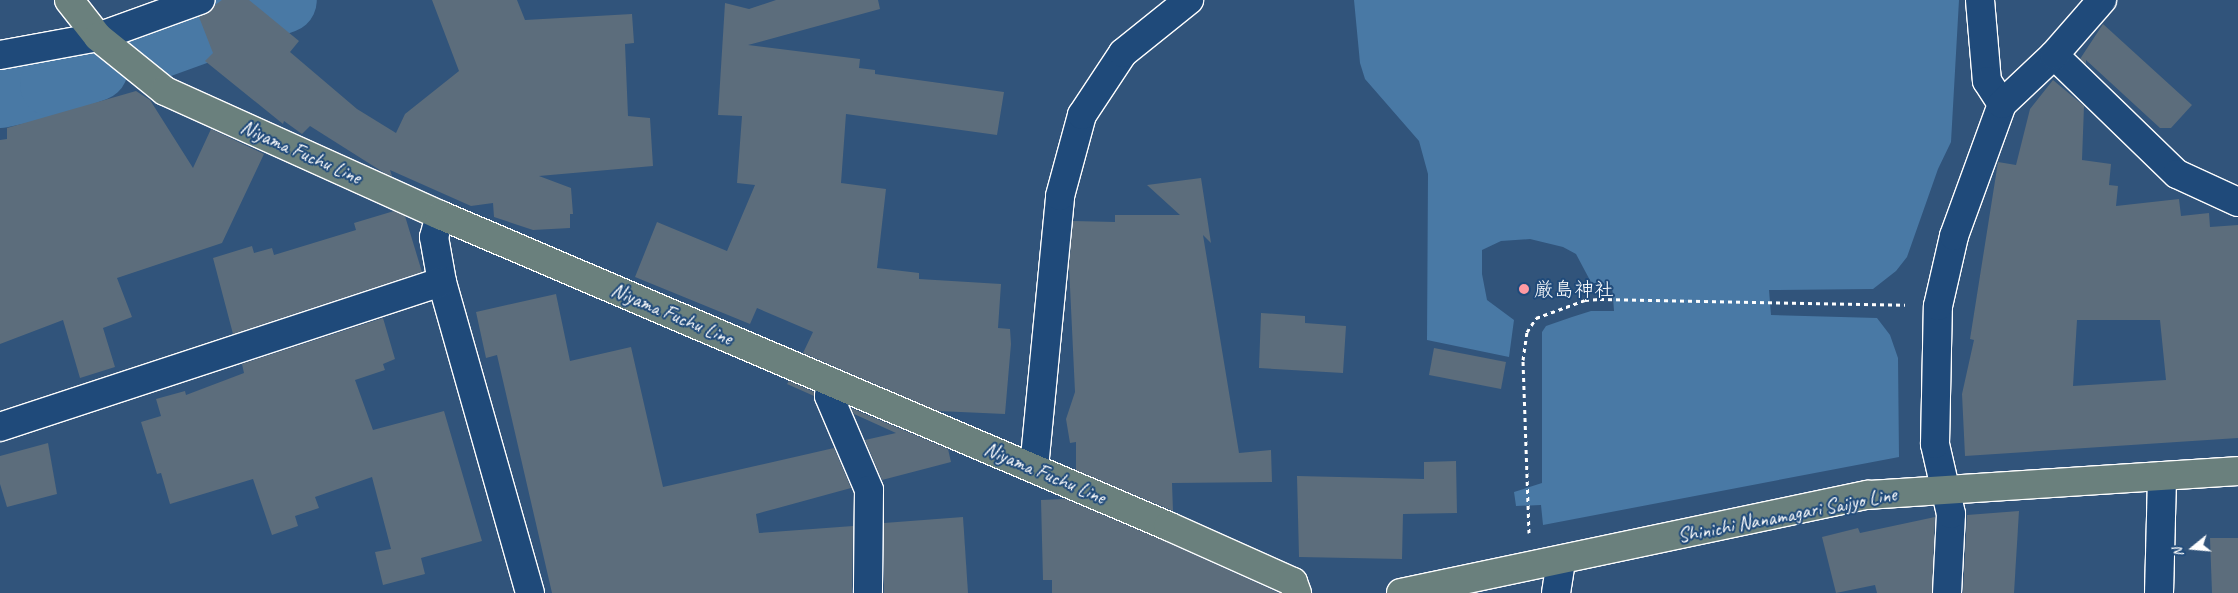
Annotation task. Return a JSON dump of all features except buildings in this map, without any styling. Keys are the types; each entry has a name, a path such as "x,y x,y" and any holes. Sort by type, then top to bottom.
{"main road":[{"name":"Niyama Fuchu Line","path":"69,0 98,37 165,91 440,215 1034,468 1293,582 1297,593"},
{"name":"Shinichi Nanamagari Saijyo Line","path":"1400,593 1868,495 2238,471"}],"street":[{"path":"0,55 98,37 200,0"},
{"path":"1034,468 1060,196 1082,115 1123,53 1190,0"},
{"path":"1980,0 1987,81 2002,104"},
{"path":"1947,593 1950,514 1935,444 1938,306 1954,236 2002,104 2054,55 2102,0"},
{"path":"2054,55 2177,174 2238,202"},
{"path":"440,215 434,237 442,282 530,593"},
{"path":"0,427 442,282"},
{"path":"831,382 829,396 869,490 868,593"},
{"path":"2160,593 2162,476"},
{"path":"1556,593 1561,560"}],"path":[{"path":"1529,511 1524,360 1527,332 1536,318 1555,309 1585,300 1610,298 1938,306"}],"water":[{"path":"1354,0 1959,0 1951,142 1938,169 1907,257 1896,271 1873,289 1769,290 1771,315 1877,318 1890,335 1898,358 1899,457 1543,525 1541,505 1516,506 1514,492 1542,483 1542,332 1546,326 1591,311 1614,311 1612,285 1593,286 1576,254 1563,247 1530,239 1501,241 1482,250 1482,274 1487,300 1514,320 1509,357 1427,340 1428,174 1419,141 1365,79 1360,63"}],"waterway":[{"path":"154,47 284,0"},
{"path":"0,95 52,84 95,68"}],"place":[{"name":"厳島神社","path":"1524,289"}]}
